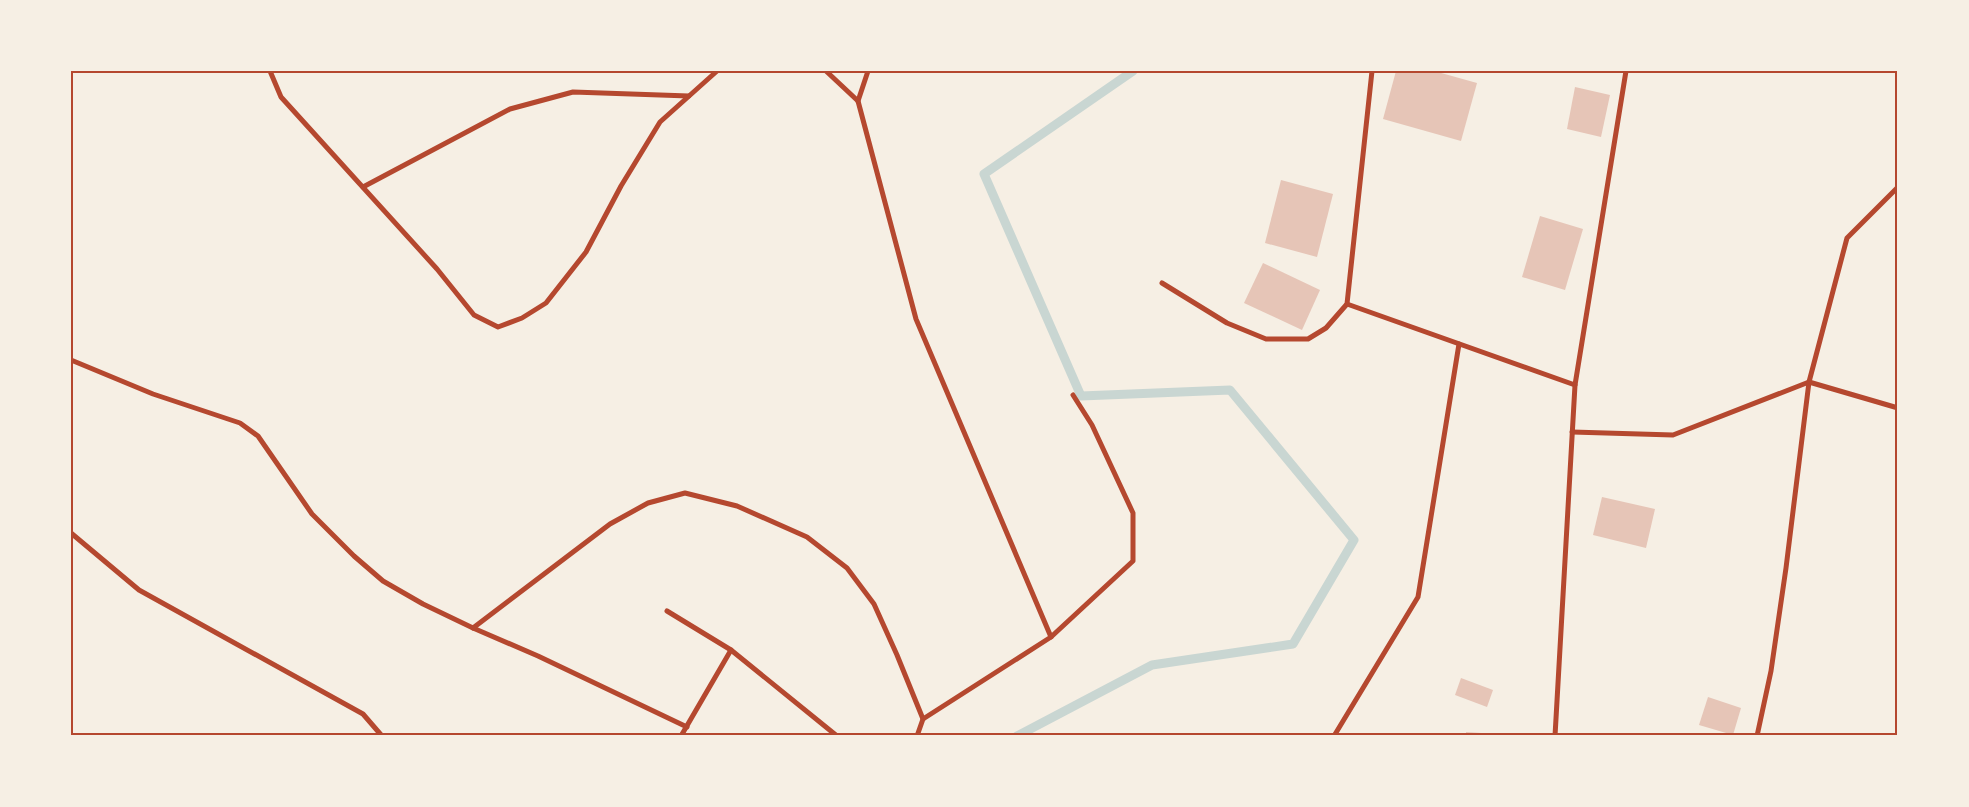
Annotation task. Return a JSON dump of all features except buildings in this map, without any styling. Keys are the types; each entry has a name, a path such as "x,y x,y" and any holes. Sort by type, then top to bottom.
{"street":[{"path":"270,71 282,97 437,269 474,315 498,327 522,318 546,303 586,252 621,186 660,122 717,71"},
{"path":"826,71 858,101 916,320 1051,637"},
{"path":"858,101 868,71"},
{"path":"1162,283 1227,322 1266,339 1308,339 1326,328 1347,304 1372,71"},
{"path":"1555,736 1575,385 1626,71"},
{"path":"363,187 510,109 573,92 690,96"},
{"path":"1757,736 1771,671 1809,382 1847,238 1898,187"},
{"path":"1347,304 1575,385"},
{"path":"1334,736 1418,597 1459,344"},
{"path":"71,360 153,394 240,423 258,436 312,514 354,556 384,581 423,604 473,628 538,656 687,726"},
{"path":"1572,432 1673,435 1809,382 1898,408"},
{"path":"917,736 923,719 1051,637 1133,561 1133,513 1092,425 1073,395"},
{"path":"473,628 610,524 648,503 686,494 738,506 807,536 847,568 874,604 897,654 923,719"},
{"path":"71,533 140,590 363,714 382,736"},
{"path":"667,611 731,650 837,736"},
{"path":"682,736 731,650"}],"waterway":[{"path":"1017,736 1152,665 1293,644 1354,540 1230,390 1081,396 984,174 1133,71"}]}
